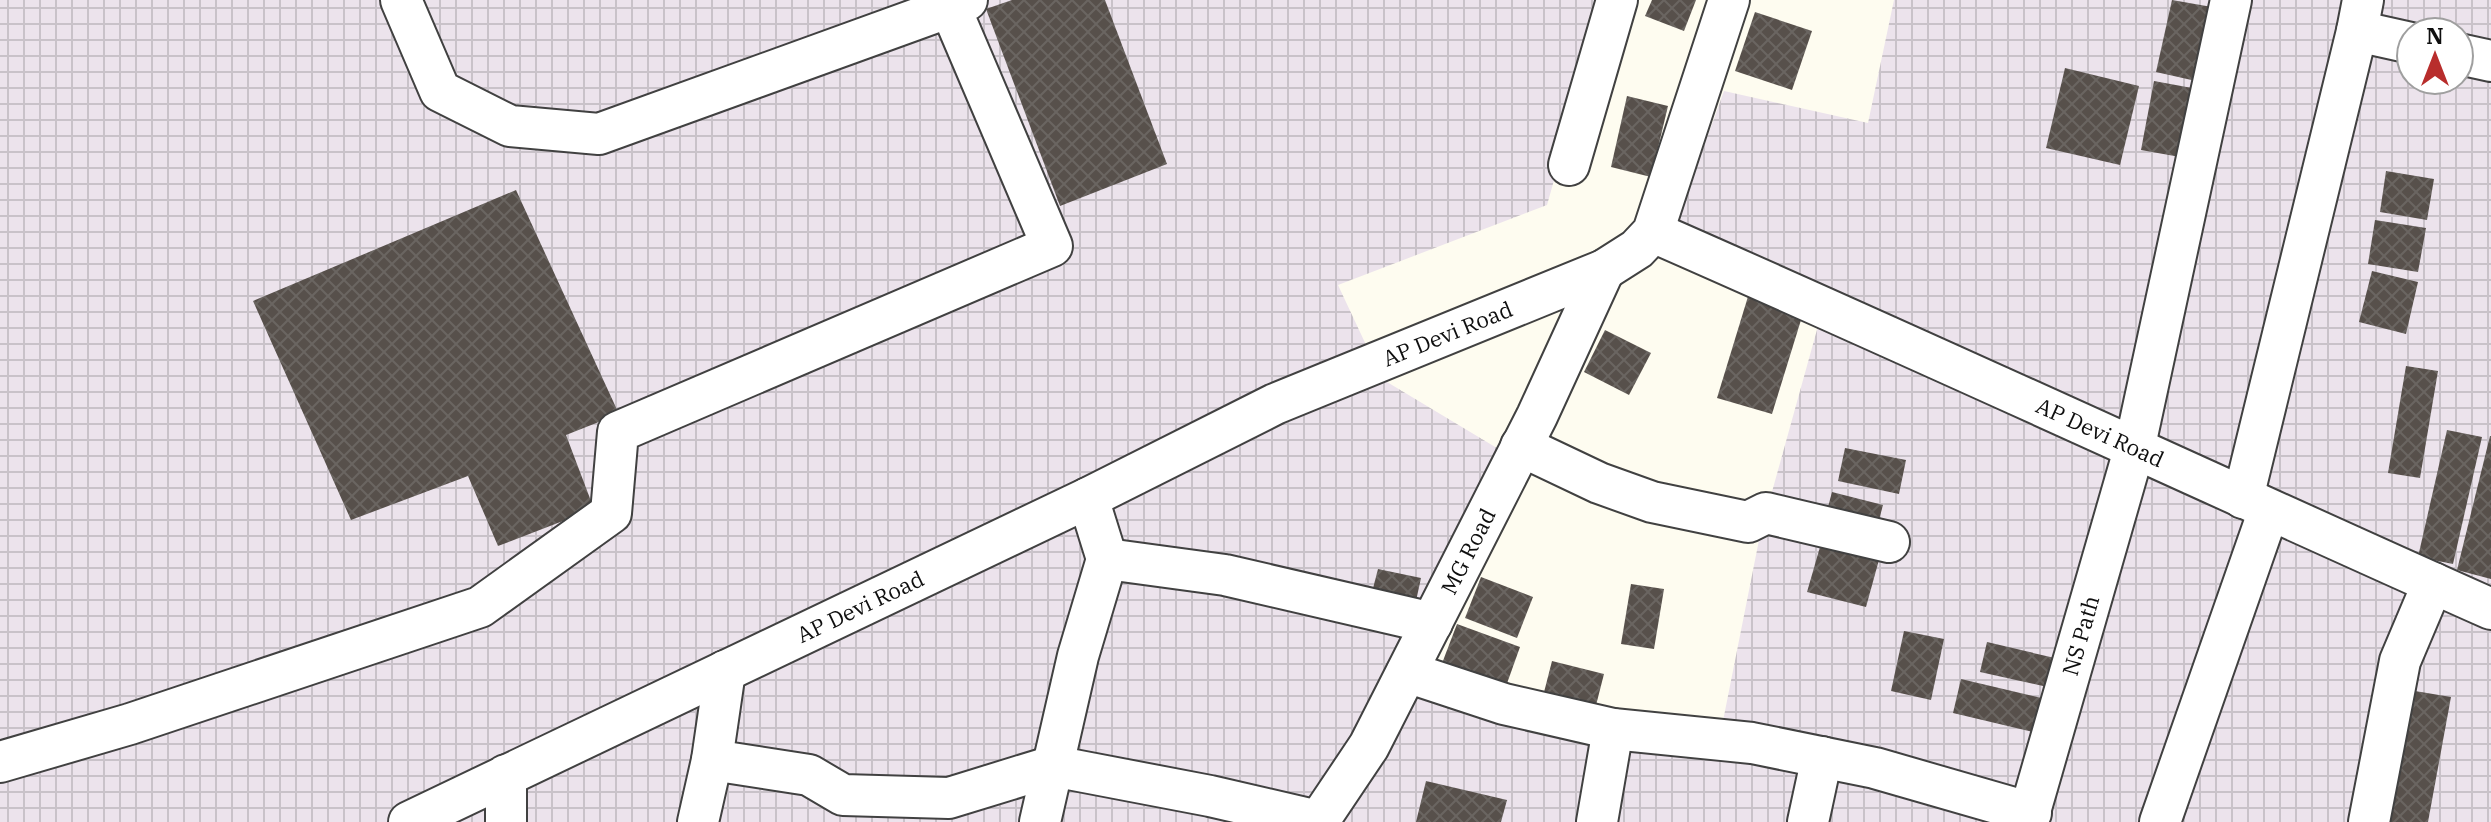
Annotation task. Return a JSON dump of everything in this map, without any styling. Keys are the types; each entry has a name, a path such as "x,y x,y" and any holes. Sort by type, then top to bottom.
{"street":[{"path":"0,762 130,724 480,607 611,513 618,432 1052,246 959,3 599,134 510,126 440,91 401,0"},
{"path":"1569,165 1617,0"},
{"path":"1653,232 1729,0"},
{"name":"NS Path","path":"2029,818 2134,450 2231,0"},
{"path":"2160,822 2256,504 2360,15 2395,34"},
{"name":"AP Devi Road","path":"409,822 1088,498 1275,404 1604,270 1637,249 1653,232 2491,609"},
{"name":"MG Road","path":"1318,822 1369,746 1521,446 1604,270"},
{"path":"1521,446 1599,483 1652,502 1748,522 1766,513 1889,542"},
{"path":"1040,822 1078,656 1107,559 1088,498"},
{"path":"1107,559 1225,575 1432,623"},
{"path":"2369,822 2400,661 2433,583"},
{"path":"698,822 712,760 725,671"},
{"path":"1407,672 1504,704 1613,729 1752,743 1875,768 2029,818"},
{"path":"1597,822 1613,729"},
{"path":"1808,822 1822,757"},
{"path":"712,760 809,775 843,795 949,798 1053,766 1210,796 1318,822"},
{"path":"506,775 506,822"}],"shaded area":[{"path":"0,0 1605,0 1547,205 1338,285 1382,379 1527,466 1425,669 1721,731 1760,535 1828,290 1677,220 1724,91 1868,123 1894,0 2491,0 2491,822 0,822"}],"building":[{"path":"1012,0 1105,0 1167,164 1060,206 986,9"},
{"path":"1652,0 1696,0 1684,31 1645,16"},
{"path":"2172,0 2212,7 2196,81 2156,72"},
{"path":"1755,12 1812,31 1792,90 1735,71"},
{"path":"2065,68 2139,86 2120,165 2046,148"},
{"path":"2154,81 2192,88 2180,157 2141,150"},
{"path":"1627,96 1668,106 1651,177 1611,167"},
{"path":"2386,171 2434,179 2427,220 2380,212"},
{"path":"516,190 619,414 566,435 594,509 498,546 468,476 351,520 253,301"},
{"path":"2375,220 2426,228 2418,272 2368,264"},
{"path":"2372,271 2418,282 2406,334 2359,322"},
{"path":"1750,290 1805,307 1772,414 1717,398"},
{"path":"1605,330 1651,353 1629,395 1584,372"},
{"path":"2406,366 2438,371 2420,478 2388,473"},
{"path":"2447,430 2482,437 2453,564 2418,557"},
{"path":"2491,436 2491,579 2457,570"},
{"path":"1845,448 1906,460 1899,494 1838,481"},
{"path":"1832,492 1883,505 1875,535 1824,522"},
{"path":"1824,533 1882,549 1866,607 1807,592"},
{"path":"1378,569 1421,578 1414,610 1370,600"},
{"path":"1481,577 1533,597 1517,638 1465,618"},
{"path":"1631,584 1664,589 1654,649 1621,644"},
{"path":"1457,624 1520,647 1505,689 1441,666"},
{"path":"1904,631 1944,639 1931,700 1891,691"},
{"path":"1987,642 2059,659 2052,688 1980,672"},
{"path":"1552,661 1604,674 1593,717 1541,704"},
{"path":"1961,679 2046,699 2037,733 1953,713"},
{"path":"2403,689 2451,697 2428,822 2379,822"},
{"path":"1426,781 1507,800 1501,822 1416,822"}]}
